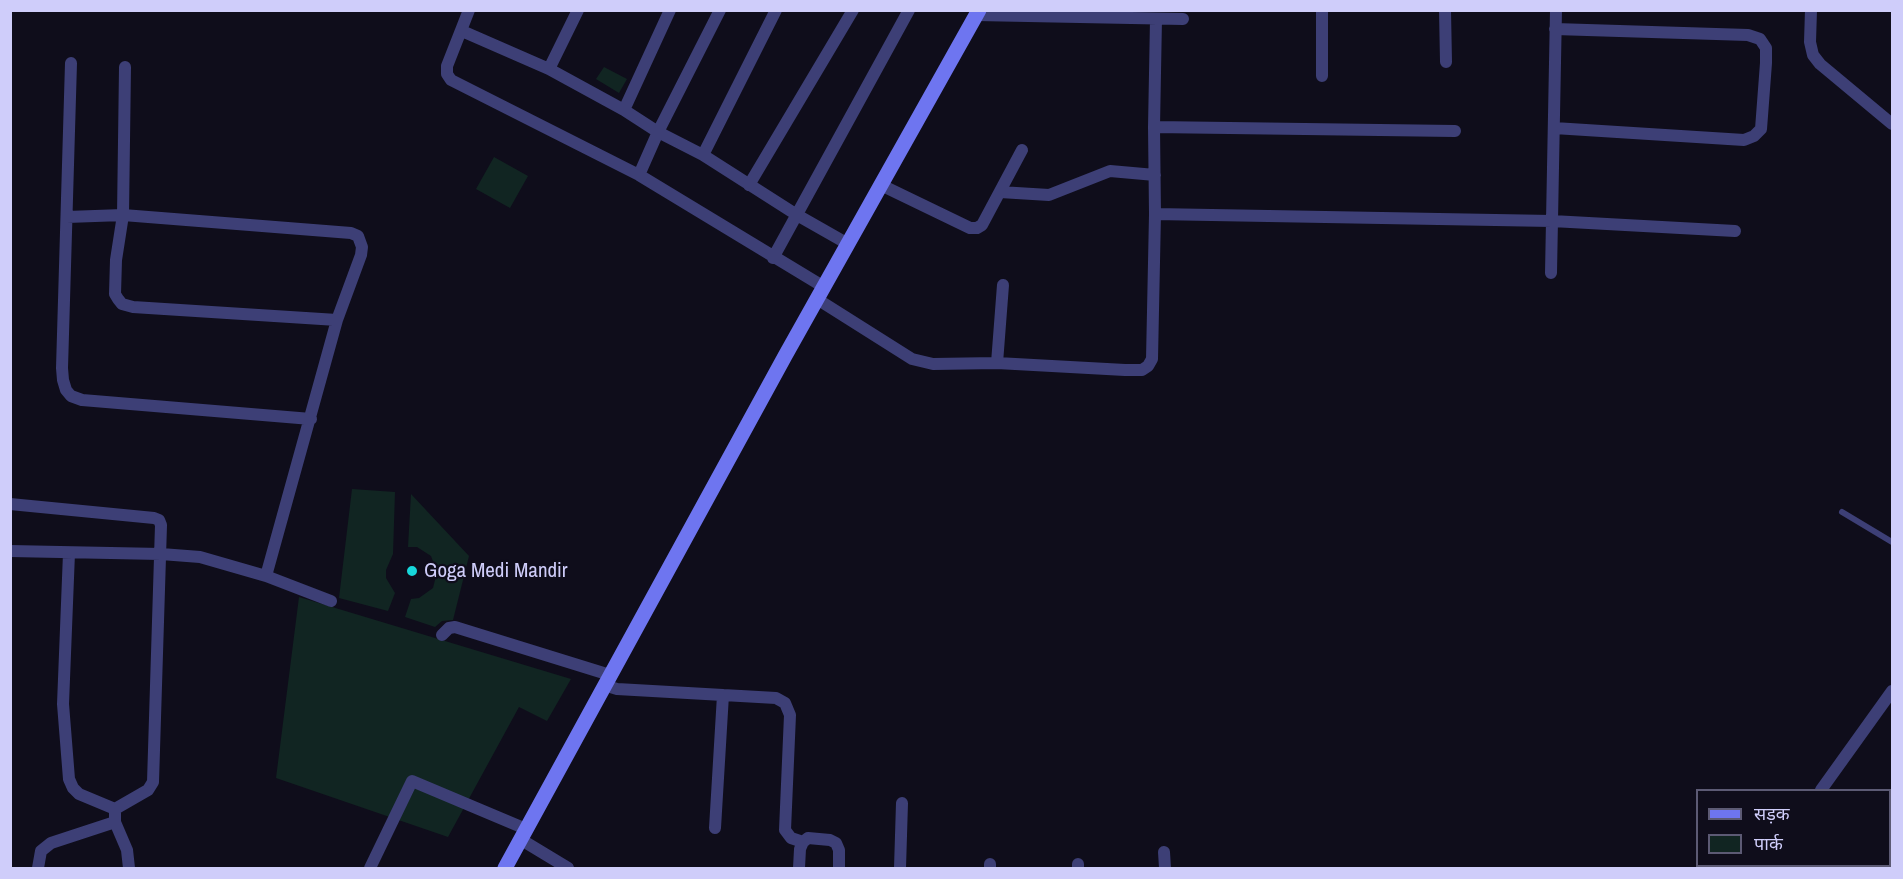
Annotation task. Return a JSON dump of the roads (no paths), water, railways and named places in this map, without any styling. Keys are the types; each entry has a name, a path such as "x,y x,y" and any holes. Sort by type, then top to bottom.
{"street":[{"path":"469,10 447,66 447,74 451,80 639,175 773,258 912,359 933,364 997,363 1125,370 1142,370 1152,359 1156,19"},
{"path":"549,69 578,10"},
{"path":"624,110 670,10"},
{"path":"639,175 658,132 720,10"},
{"path":"703,155 776,10"},
{"path":"749,185 853,10"},
{"path":"773,258 909,10"},
{"path":"1322,10 1322,76"},
{"path":"1445,10 1446,62"},
{"path":"1551,273 1556,10"},
{"path":"1811,10 1809,42 1813,55 1893,124"},
{"path":"505,868 848,244 978,13 1183,19"},
{"path":"1554,128 1744,140 1754,136 1761,129 1766,63 1766,48 1760,39 1748,35 1555,29"},
{"path":"462,31 549,69 624,110 658,132 703,155 797,215 848,244"},
{"path":"71,63 62,368 66,390 71,396 82,400 311,419"},
{"path":"125,67 123,215 116,260 115,294 122,304 133,307 337,320"},
{"path":"1154,127 1455,131"},
{"path":"881,185 970,228 977,228 982,225 1022,150"},
{"path":"1000,192 1048,195 1110,171 1155,175"},
{"path":"1155,214 1552,221 1735,231"},
{"path":"67,217 123,215 351,233 358,236 362,247 361,255 337,320 266,576"},
{"path":"997,363 1003,285"},
{"path":"10,504 154,518 159,520 161,525 153,782 148,790 115,809"},
{"path":"10,551 200,557 266,576 331,601"},
{"path":"69,553 63,687 69,778 73,788 79,794 115,809"},
{"path":"442,635 449,628 455,627 607,680 617,689 776,698 785,703 790,715 785,830 791,838 802,842"},
{"path":"1822,789 1893,691"},
{"path":"715,828 723,695"},
{"path":"370,868 412,781 523,834 568,868"},
{"path":"900,868 902,803"},
{"path":"115,809 115,822 127,850 129,868"},
{"path":"38,868 41,850 51,843 115,822"},
{"path":"799,868 802,842 808,838 830,840 836,843 839,850 839,868"},
{"path":"1164,852 1165,868"}],"lane":[{"path":"1842,512 1893,542"}],"place":[{"name":"Goga Medi Mandir","path":"412,571"}]}
